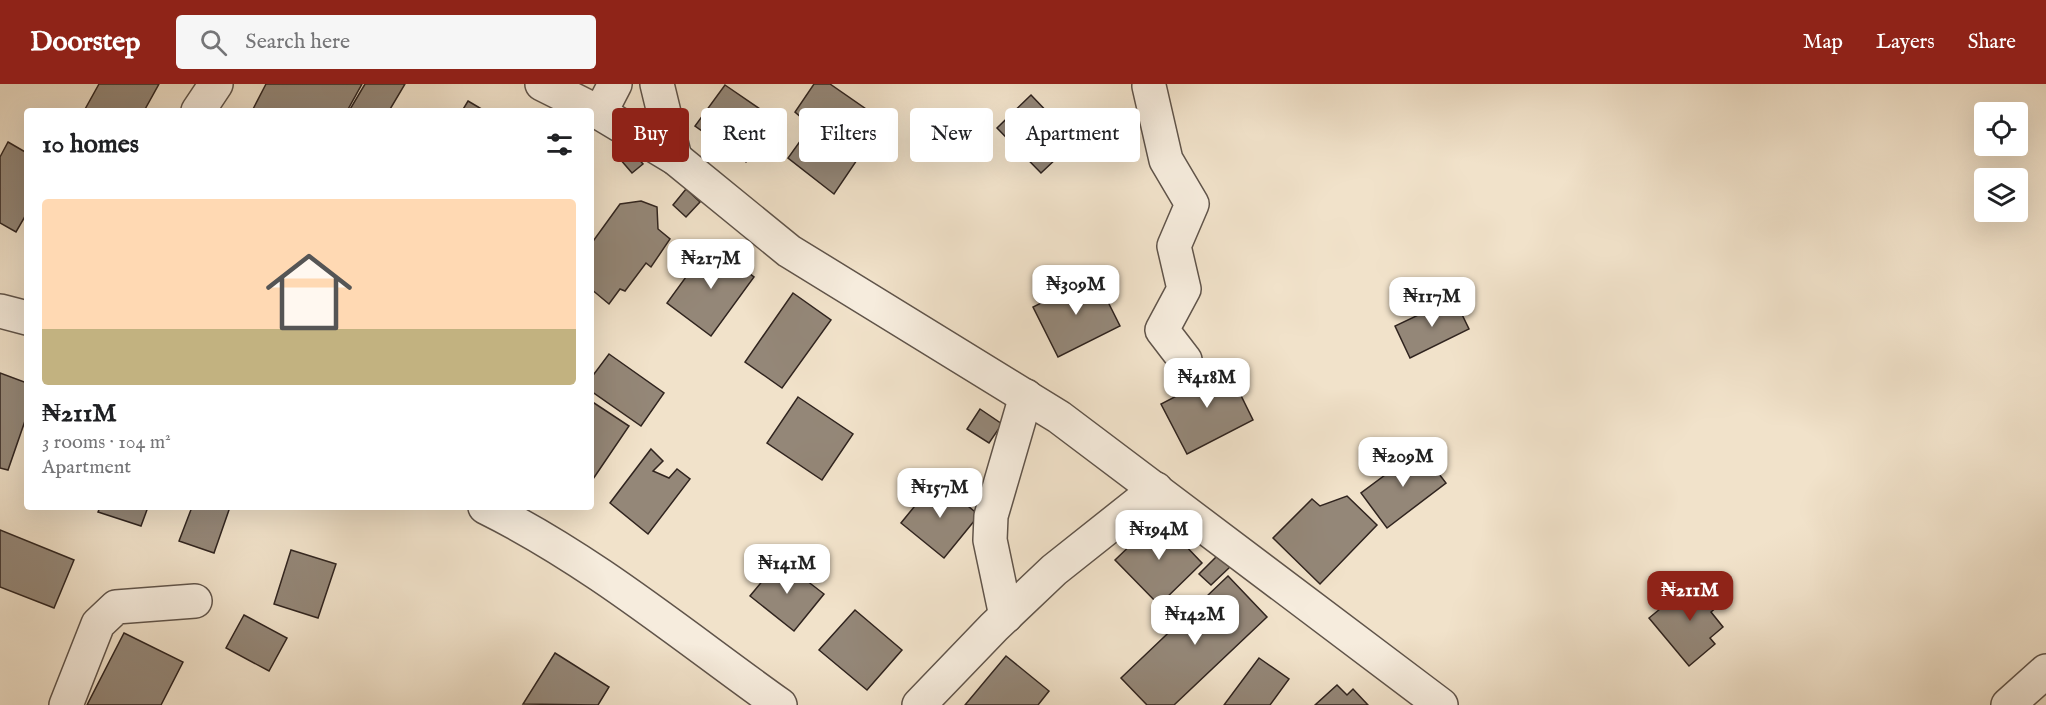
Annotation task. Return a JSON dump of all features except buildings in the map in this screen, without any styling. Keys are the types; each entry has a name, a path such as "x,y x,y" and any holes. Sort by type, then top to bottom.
{"street":[{"path":"200,108 216,84"},
{"path":"542,84 590,108"},
{"path":"600,113 615,84"},
{"path":"657,84 663,108"},
{"path":"1153,85 1166,160 1192,204 1174,246 1184,289 1162,330 1185,360"},
{"path":"594,110 612,120"},
{"path":"680,162 789,251 1059,417 1441,705"},
{"path":"0,311 24,317"},
{"path":"1006,616 990,540 991,516 1026,396"},
{"path":"919,705 1054,570 1156,489"},
{"path":"491,510 526,527 590,568 656,613 780,705"},
{"path":"66,705 98,624 116,607 195,601"},
{"path":"2008,705 2046,671"}]}
